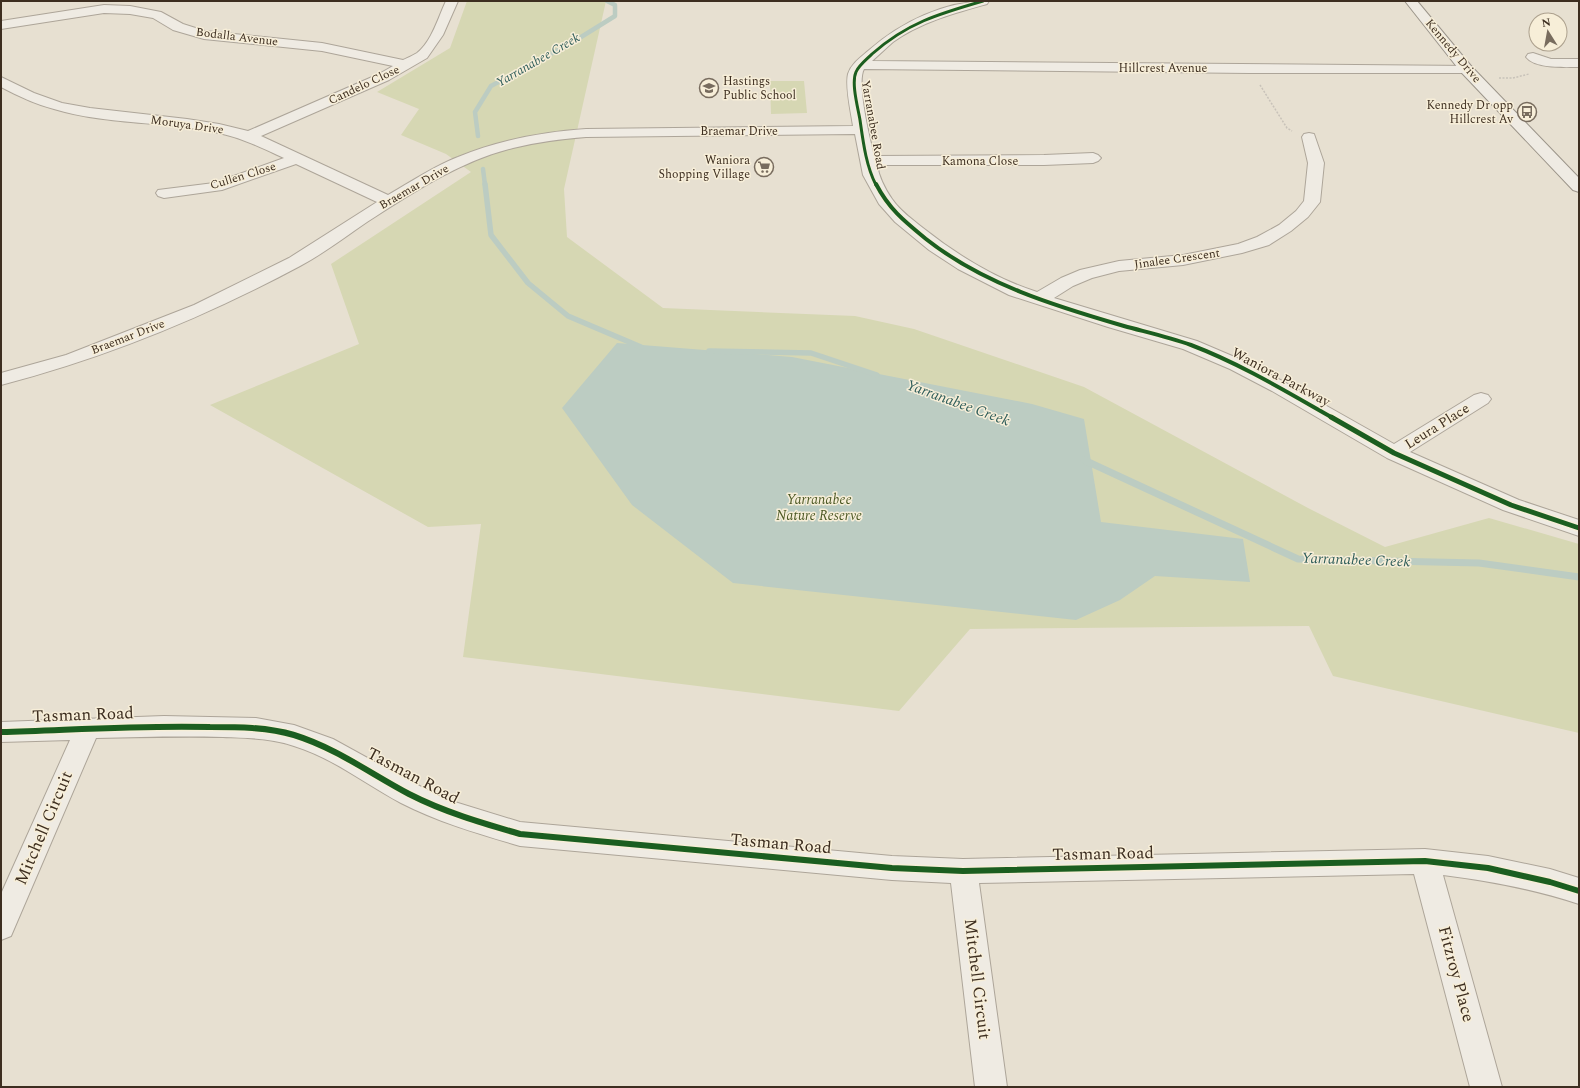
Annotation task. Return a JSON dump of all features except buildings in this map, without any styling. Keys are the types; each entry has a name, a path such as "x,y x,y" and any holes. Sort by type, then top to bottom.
{"street":[{"path":"104,9 115,1"},
{"name":"Candelo Close","path":"249,136 384,77 422,55 429,47 452,1"},
{"name":"Yarranabee Road","path":"964,265 935,246 901,219 885,202 871,175 867,161 854,82 855,73 860,65 888,40 920,21 937,14 983,1"},
{"name":"Kennedy Drive","path":"1411,1 1466,69 1579,187"},
{"name":"Bodalla Avenue","path":"1,25 104,9 130,10 157,15 184,29 204,35 322,47 405,65"},
{"path":"1532,57 1550,63 1579,63"},
{"name":"Hillcrest Avenue","path":"860,65 1249,69 1466,69"},
{"name":"Moruya Drive","path":"1,81 10,88 32,98 60,106 104,115 209,126 249,136 389,201"},
{"name":"Braemar Drive","path":"1,379 73,359 200,309 295,262 389,201 444,169 463,160 509,144 558,135 630,132 861,130"},
{"name":"Jinalee Crescent","path":"1039,299 1067,282 1086,274 1119,266 1183,260 1242,248 1263,240 1285,228 1302,214 1312,202 1316,163 1309,137"},
{"name":"Cullen Close","path":"164,193 216,187 275,168 296,158"},
{"name":"Kamona Close","path":"867,161 1014,161 1093,158"},
{"name":"Waniora Parkway","path":"964,265 1016,291 1190,345 1237,365 1279,386 1394,453 1511,505 1579,528"},
{"name":"Leura Place","path":"1394,453 1481,399"},
{"name":"Tasman Road","path":"1,732 187,726 262,729 291,734 317,742 361,765 409,794 460,817 520,834 892,868 963,871 1425,861 1488,868 1550,882 1579,891"},
{"name":"Mitchell Circuit","path":"1,927 87,729"},
{"name":"Fitzroy Place","path":"1425,861 1486,1087"},
{"name":"Mitchell Circuit","path":"963,871 991,1087"}],"path":[{"path":"1496,78 1513,78 1529,74 1551,66 1550,63"},
{"path":"1249,69 1287,128 1309,137"}],"green space":[{"name":"Yarranabee Nature Reserve","path":"467,1 606,1 564,189 567,237 663,308 855,316 914,329 1084,387 1308,508 1385,547 1489,518 1579,544 1579,733 1333,676 1309,626 970,629 899,711 463,657 481,524 428,527 210,405 359,344 331,264 471,172 446,154 401,135 419,109 377,92 450,48"},
{"path":"770,81 804,81 807,113 771,114"}],"water":[{"path":"617,343 792,357 1032,404 1084,419 1101,522 1243,539 1250,582 1155,576 1120,600 1076,620 733,583 632,505 562,408"}],"waterway":[{"name":"Yarranabee Creek","path":"478,136 475,112 491,86 573,42 615,16 615,5 607,1"},
{"name":"Yarranabee Creek","path":"483,169 485,185"},
{"name":"Yarranabee Creek","path":"485,184 491,235 528,283 568,316 641,347"},
{"name":"Yarranabee Creek","path":"709,351 811,353 877,375"},
{"name":"Yarranabee Creek","path":"1084,460 1298,559 1479,563 1579,577"}],"cycle path":[{"path":"983,1 937,14 902,31 888,40 860,65 855,73 854,82 861,130 871,175 885,201 901,219 935,246 964,265 1015,291 1114,323 1190,345 1237,365 1279,387 1394,453 1511,505 1579,528"},
{"path":"1,732 164,726 247,728 285,732 324,746 422,801 463,817 520,834 892,868 963,871 1425,861 1488,868 1550,882 1579,891"}],"place":[{"name":"Hastings Public School","path":"709,88"},
{"name":"Kennedy Dr opp Hillcrest Av","path":"1527,112"},
{"name":"Waniora Shopping Village","path":"764,167"}]}
